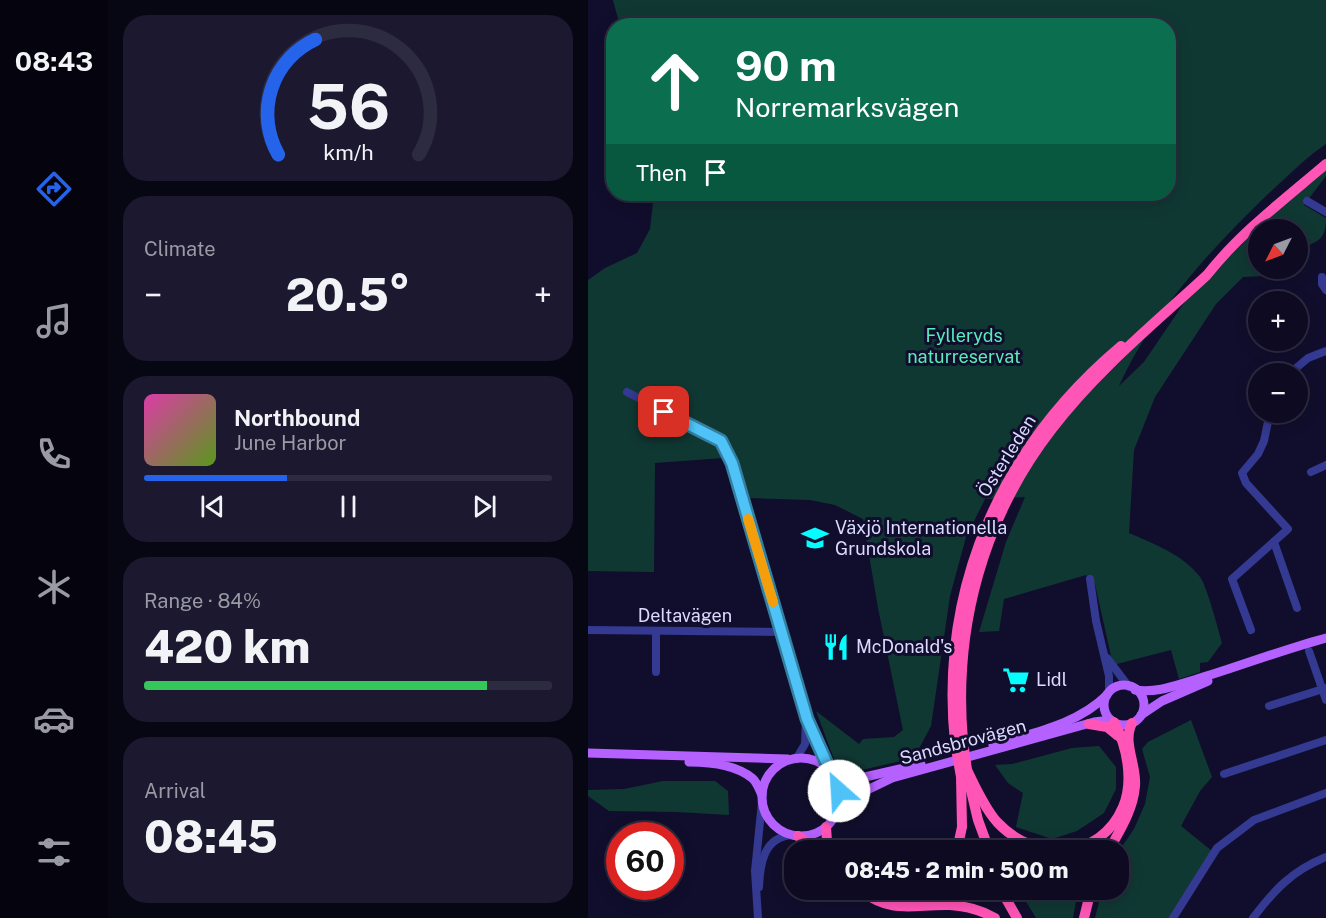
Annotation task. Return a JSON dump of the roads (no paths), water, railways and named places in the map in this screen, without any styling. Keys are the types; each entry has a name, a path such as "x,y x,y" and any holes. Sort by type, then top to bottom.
{"highway":[{"name":"Österleden","path":"964,774 953,671 962,603 979,543 1007,481 1041,430 1089,374 1132,337 1203,269 1222,256 1326,164"},
{"path":"1114,840 1128,815 1134,797 1136,776 1127,736 1137,719"},
{"path":"964,774 990,813 1011,834 1032,846 1069,850 1089,843 1113,824 1123,806 1128,783 1122,740 1112,721"},
{"path":"1089,724 1107,727 1122,740"},
{"path":"959,840 962,827 964,774"},
{"path":"964,774 980,840"},
{"path":"964,774 985,840"},
{"path":"826,827 827,840"},
{"path":"795,836 802,840"},
{"path":"876,900 906,908 962,906 995,918"},
{"path":"1007,900 1017,918"},
{"path":"1012,900 1022,918"},
{"path":"1084,918 1088,900"}],"main road":[{"path":"1236,668 1162,701 1137,719 1123,725 1112,721 1104,709 1108,694 1121,686 1146,691 1161,690 1236,668 1326,637"},
{"path":"1132,688 1143,701 1137,719"},
{"name":"Sandsbrovägen","path":"831,773 846,780 859,779 987,747 1078,717 1092,709 1108,694"},
{"name":"Sandsbrovägen","path":"834,816 863,792 892,778 1089,724 1112,721"},
{"path":"588,753 793,759 817,762 831,773 837,783 839,800 834,816 826,827 813,834 795,836 779,830 770,820 752,778 740,771 694,762 588,758"},
{"path":"762,798 765,781 773,770 793,759"}],"street":[{"path":"1308,201 1326,212"},
{"path":"1322,277 1322,284 1326,290"},
{"path":"1302,363 1308,358 1326,351"},
{"path":"627,392 721,441 732,463 807,719 831,773"},
{"path":"1251,630 1232,579 1288,528 1246,483 1242,473 1258,454 1264,441 1268,423"},
{"path":"1311,472 1326,465"},
{"path":"1274,542 1297,608"},
{"path":"1090,579 1096,621 1109,676 1108,694"},
{"name":"Deltavägen","path":"588,630 782,632"},
{"path":"656,631 656,672"},
{"path":"1309,651 1324,688 1326,700"},
{"path":"1104,654 1132,688"},
{"path":"1269,706 1324,688"},
{"path":"793,759 805,744 807,719"},
{"path":"1224,774 1326,740"},
{"path":"1173,918 1217,848 1254,820 1326,793"},
{"path":"758,918 755,871 762,798"},
{"path":"758,918 759,882 767,850 778,837 795,836"},
{"path":"1252,918 1272,892 1288,877 1326,857"}],"place":[{"name":"Växjö Internationella Grundskola","path":"815,538"},
{"name":"McDonald's","path":"836,647"},
{"name":"Lidl","path":"1016,680"}],"park label":[{"name":"Fylleryds naturreservat","path":"964,346"}]}
